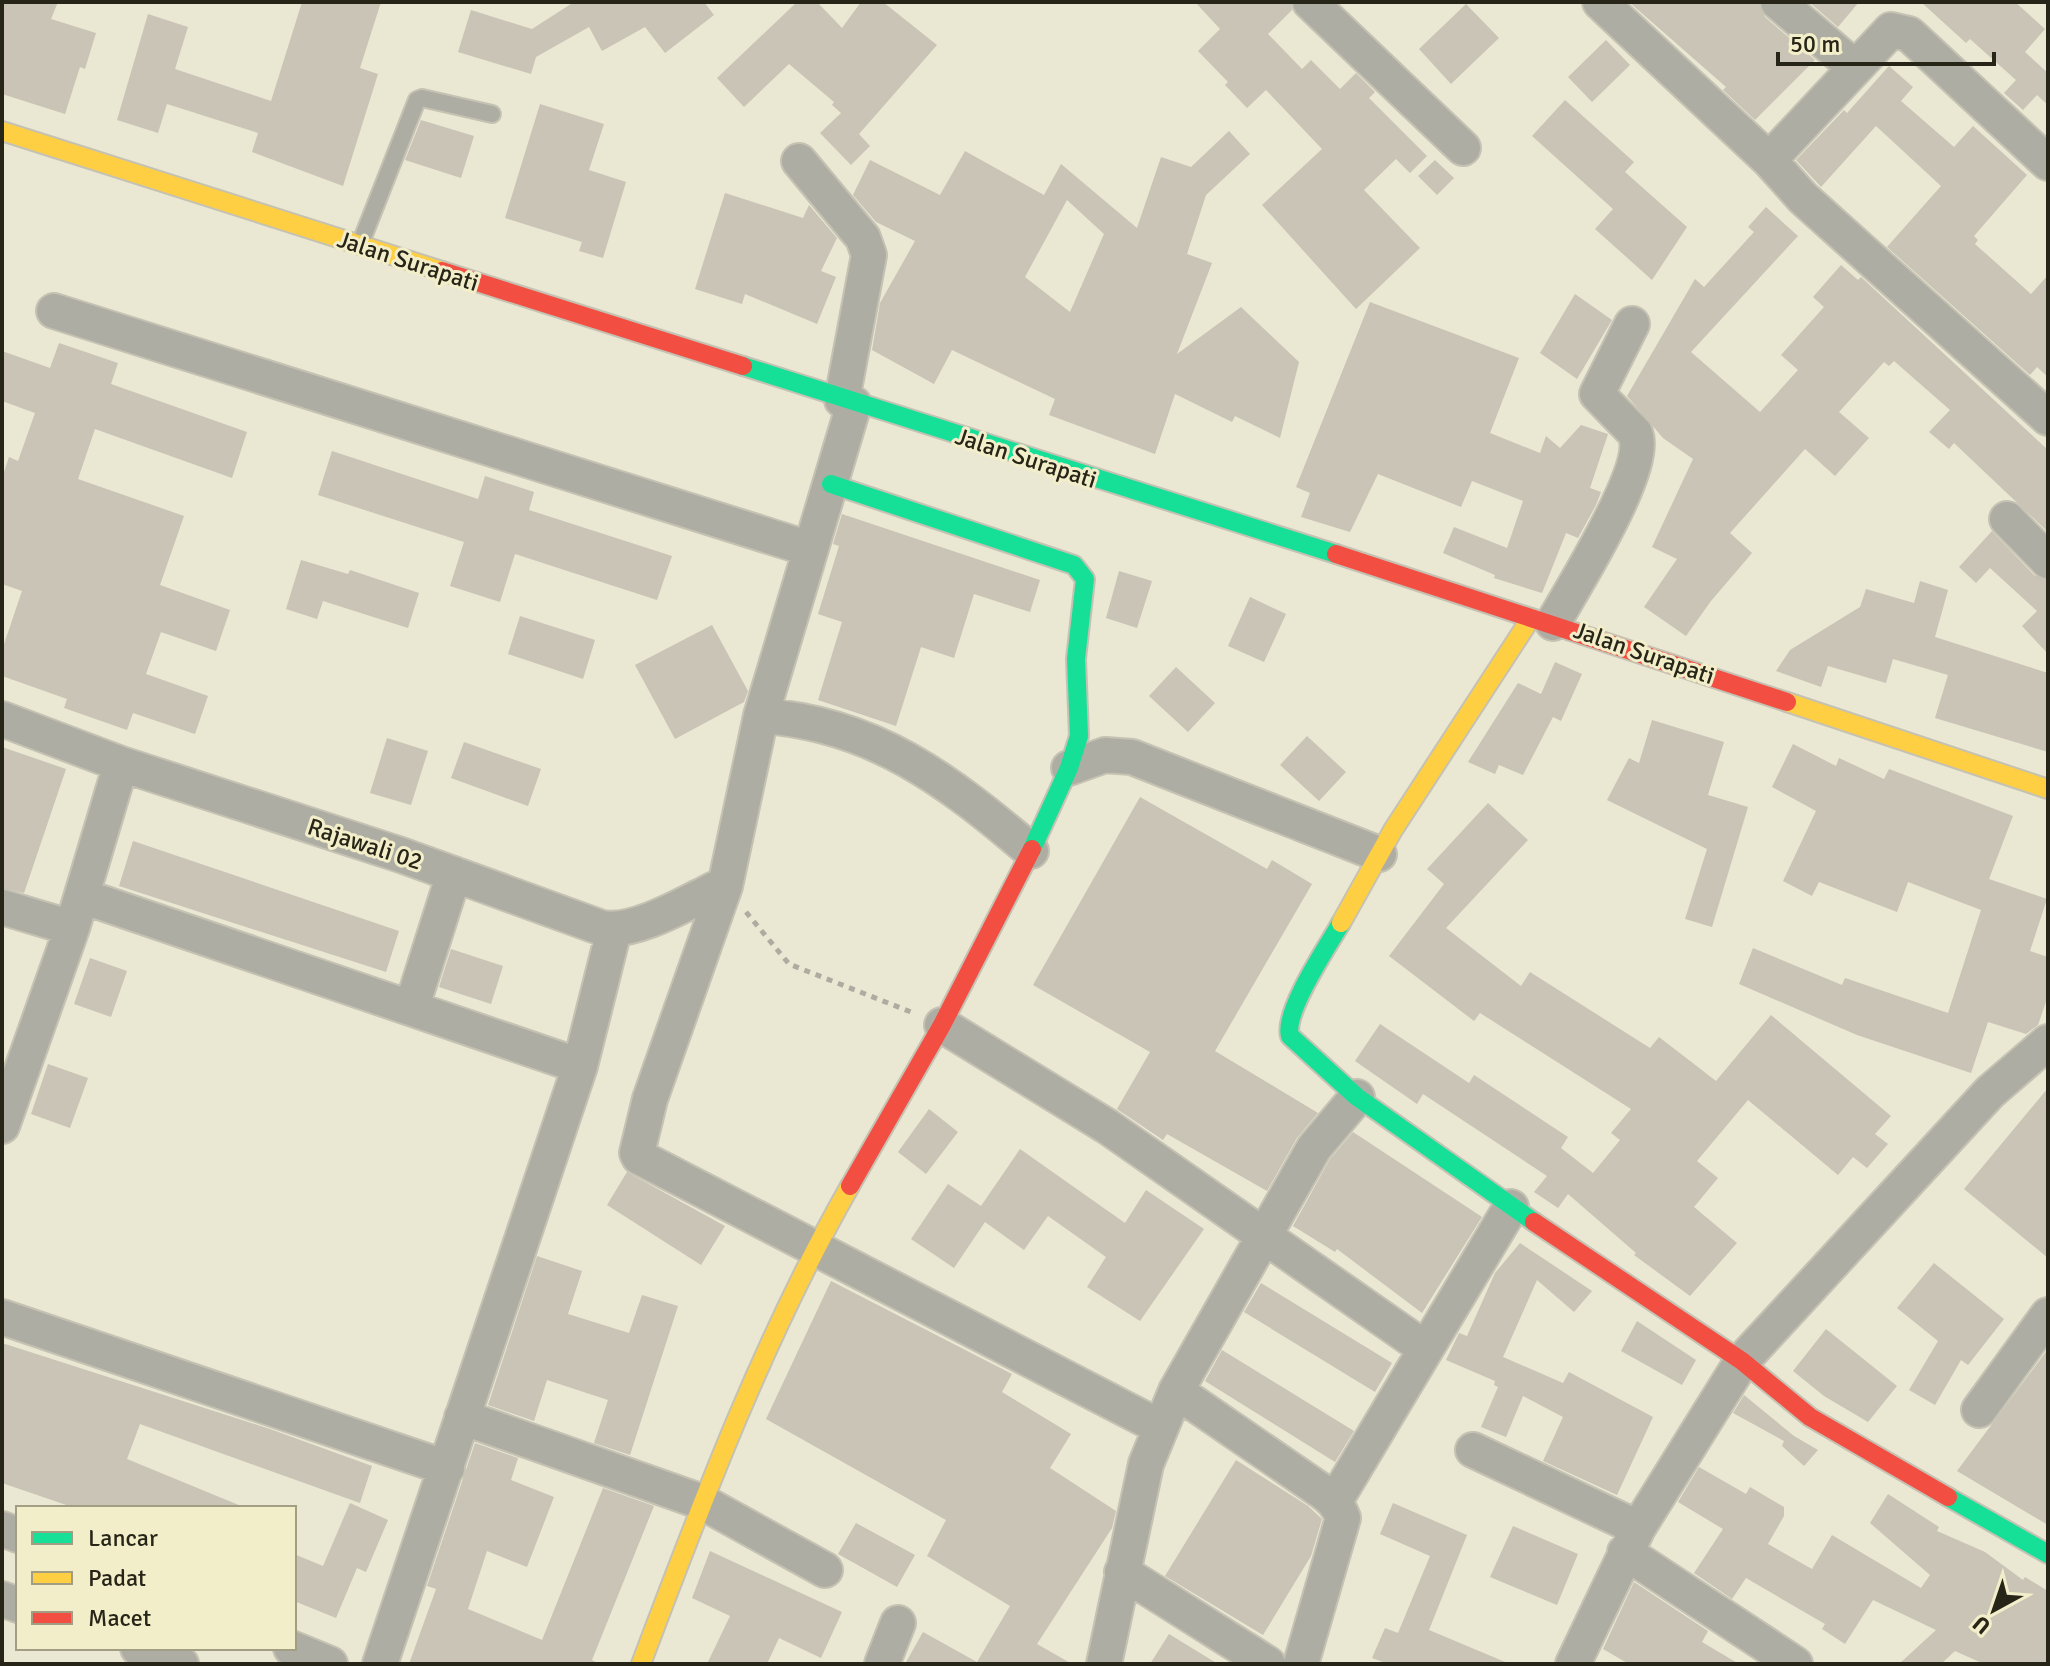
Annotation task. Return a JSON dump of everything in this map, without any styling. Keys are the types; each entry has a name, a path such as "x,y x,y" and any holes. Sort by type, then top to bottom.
{"main road":[{"name":"Jalan Surapati","path":"2,131 1542,621 2048,789"},
{"path":"641,1664 702,1502 814,1249 942,1025 1031,851 1069,768 1079,736 1076,659 1085,579 1074,565 831,484"},
{"path":"1542,621 1379,854 1298,1001 1288,1029 1295,1043 1357,1097 1511,1207 1742,1361 1810,1417 2048,1554"}],"street":[{"path":"1310,2 1463,148"},
{"path":"1600,2 1769,160 1803,198 2048,418"},
{"path":"1778,2 1853,66"},
{"path":"1769,160 1853,66 1891,30 1909,34 2048,163"},
{"path":"799,161 863,238 869,255 848,402 831,484 761,716 725,886 650,1099 637,1153 639,1157 814,1249 1160,1427"},
{"path":"54,311 810,549"},
{"path":"1542,621 1631,475 1638,438 1597,394 1632,324"},
{"path":"2007,519 2048,561"},
{"path":"761,716 794,718 859,736 914,761 965,795 1031,851"},
{"name":"Rajawali 02","path":"2,719 121,764 614,930"},
{"path":"1069,768 1105,755 1132,757 1379,854"},
{"path":"2,1126 77,912 121,764"},
{"path":"412,1006 454,874"},
{"path":"380,1664 580,1066 614,930 725,886"},
{"path":"2,907 77,912 412,1006 580,1066"},
{"path":"942,1025 1108,1127 1426,1349"},
{"path":"1573,1664 1632,1540 1742,1361 1990,1092 2048,1042"},
{"path":"1104,1664 1146,1464 1176,1391 1314,1148 1357,1097"},
{"path":"1335,1501 1511,1207"},
{"path":"1979,1410 2048,1315"},
{"path":"2,1317 447,1468"},
{"path":"1176,1391 1335,1501 1343,1518 1301,1664"},
{"path":"462,1417 702,1502 825,1570"},
{"path":"1473,1450 1632,1540 1795,1664"},
{"path":"1122,1572 1268,1664"},
{"path":"882,1664 898,1623"},
{"path":"143,1650 181,1664"},
{"path":"296,1650 330,1664"}],"lane":[{"path":"359,246 417,100 422,98 492,114"}],"path":[{"path":"725,886 789,964 942,1025"}],"building":[{"path":"2,2 58,2 51,19 96,33 85,69 80,67 65,114 2,94"},
{"path":"302,2 381,2 360,68 378,74 343,186 252,152 258,133 167,104 158,133 117,120 148,14 188,27 175,69 271,101"},
{"path":"574,2 704,2 714,15 665,53 645,27 602,51 589,27 536,57 531,74 458,52 471,10 532,29"},
{"path":"797,2 817,2 842,28 861,2 883,2 937,45 859,134 870,146 851,165 820,133 841,113 832,105 834,102 789,64 744,107 717,78"},
{"path":"1195,2 1291,2 1292,10 1268,34 1302,69 1311,60 1340,89 1356,73 1375,92 1369,98 1427,156 1410,173 1396,159 1364,190 1420,248 1356,309 1262,205 1322,149 1266,90 1247,108 1225,85 1228,82 1198,51 1220,29"},
{"path":"1629,2 1759,2 1765,17 1815,60 1755,120 1723,90 1726,87"},
{"path":"1809,2 1859,2 1838,27"},
{"path":"1921,2 2015,2 2045,29 2025,52 2048,73 2048,105 2037,95 2023,110 2004,93 2016,80 1970,39 1966,43"},
{"path":"1466,4 1499,38 1451,84 1419,49"},
{"path":"1606,40 1630,65 1592,102 1568,77"},
{"path":"1889,66 1913,87 1901,101 1954,147 1973,126 2027,175 1974,236 1978,240 1975,244 2031,294 2048,275 2048,377 2037,367 2030,375 1887,247 1941,186 1876,126 1821,187 1796,160 1844,110 1847,113"},
{"path":"1565,100 1634,162 1625,172 1687,227 1652,280 1595,229 1613,209 1532,136"},
{"path":"540,104 604,124 589,170 626,182 603,258 579,251 582,242 505,218"},
{"path":"421,120 474,136 461,178 405,160"},
{"path":"1229,131 1250,154 1206,195 1187,254 1212,263 1177,354 1241,307 1299,362 1280,438 1235,416 1232,422 1175,394 1155,454 1049,415 1055,399 952,350 934,384 872,350 880,303 915,241 876,222 853,195 870,160 940,195 965,151 1044,195 1061,164 1137,228 1161,157 1191,167","holes":["1067,200 1104,234 1070,312 1025,277"]},
{"path":"1435,160 1454,178 1437,195 1418,176"},
{"path":"725,193 803,218 809,205 837,238 821,271 836,277 817,324 745,294 742,304 695,289"},
{"path":"1766,207 1798,236 1691,352 1760,412 1798,370 1781,355 1824,307 1813,297 1841,265 1858,280 1861,277 2048,450 2048,532 1954,443 1949,449 1929,432 1950,410 1894,361 1889,366 1884,362 1839,412 1869,438 1835,476 1805,449 1730,533 1752,553 1686,636 1644,607 1677,559 1652,547 1693,459 1663,438 1627,396 1695,279 1704,287 1754,232 1748,227"},
{"path":"1575,294 1612,320 1577,379 1540,353"},
{"path":"1370,302 1519,358 1490,433 1540,453 1546,436 1560,448 1581,425 1608,434 1590,488 1601,492 1596,505 1578,538 1566,533 1542,593 1494,578 1495,575 1443,553 1454,527 1507,548 1523,501 1472,481 1461,507 1378,474 1350,532 1301,517 1310,493 1296,487"},
{"path":"59,343 118,363 111,384 247,432 232,478 95,429 78,479 184,516 160,585 230,610 216,651 161,632 146,674 208,696 195,734 133,713 127,730 64,708 67,699 2,676 2,650 22,591 2,584 2,478 9,457 18,461 35,413 2,401 2,351 50,368"},
{"path":"332,451 478,499 485,476 534,492 529,510 672,556 657,600 515,554 500,602 450,586 464,542 318,495"},
{"path":"842,514 1040,580 1030,612 974,594 954,658 921,647 896,726 818,700 842,622 818,614 839,546 833,544"},
{"path":"1992,531 2034,575 2048,580 2048,654 2022,626 2037,611 1990,568 1976,583 1959,567"},
{"path":"301,560 348,574 350,570 419,593 408,628 323,601 317,619 286,609"},
{"path":"1119,571 1152,581 1137,628 1106,618"},
{"path":"1920,581 1948,590 1935,637 2048,673 2048,752 1935,718 1948,675 1893,659 1886,683 1828,666 1821,687 1776,671 1790,650 1860,607 1866,589 1914,603"},
{"path":"1250,597 1286,614 1264,662 1228,646"},
{"path":"520,616 595,640 583,679 508,654"},
{"path":"712,625 748,691 744,702 675,739 635,665"},
{"path":"1555,662 1582,674 1561,721 1553,717 1523,775 1499,765 1495,774 1468,762 1518,683 1541,694"},
{"path":"1176,667 1215,703 1188,732 1149,696"},
{"path":"1652,720 1724,742 1708,795 1748,807 1712,927 1685,919 1707,849 1607,800 1629,758 1639,763"},
{"path":"1307,736 1346,772 1319,801 1280,765"},
{"path":"387,738 428,751 411,805 370,793"},
{"path":"464,742 541,769 528,806 451,778"},
{"path":"1793,744 1836,766 1839,758 1884,779 1889,769 2013,816 1989,879 2047,899 2030,951 2048,957 2048,996 2038,1025 2026,1034 1988,1022 1971,1073 1857,1035 1739,984 1753,948 1842,985 1845,978 1948,1013 1981,910 1908,882 1897,912 1819,882 1812,896 1783,881 1816,811 1772,787"},
{"path":"2,747 66,769 24,893 2,888"},
{"path":"1140,797 1267,869 1272,860 1312,884 1215,1051 1318,1113 1297,1138 1267,1191 1167,1134 1163,1140 1117,1109 1150,1052 1033,985"},
{"path":"1488,803 1528,840 1446,928 1521,986 1530,972 1650,1048 1659,1037 1716,1081 1771,1015 1891,1116 1875,1134 1888,1144 1867,1168 1853,1157 1838,1175 1748,1100 1697,1161 1718,1178 1694,1207 1737,1243 1690,1296 1634,1255 1636,1253 1568,1194 1558,1208 1534,1192 1547,1176 1423,1094 1417,1104 1355,1061 1380,1024 1469,1083 1474,1075 1568,1137 1561,1148 1593,1173 1620,1140 1611,1133 1631,1109 1480,1013 1474,1021 1389,956 1444,884 1427,869"},
{"path":"133,841 399,931 386,972 119,886"},
{"path":"451,949 503,966 491,1004 439,987"},
{"path":"90,958 127,971 111,1017 74,1004"},
{"path":"48,1064 88,1078 70,1128 31,1114"},
{"path":"2048,1088 2048,1258 1964,1189"},
{"path":"929,1109 958,1132 926,1174 898,1152"},
{"path":"1353,1132 1482,1217 1422,1313 1337,1249 1335,1252 1293,1226 1330,1159"},
{"path":"1020,1149 1125,1223 1146,1190 1204,1229 1140,1321 1087,1287 1106,1257 1048,1216 1024,1250 985,1222 954,1268 911,1239 948,1184 981,1206"},
{"path":"627,1172 725,1226 701,1265 607,1205"},
{"path":"1520,1243 1592,1291 1574,1312 1537,1280 1503,1357 1563,1383 1569,1372 1653,1417 1617,1495 1543,1461 1563,1417 1523,1396 1506,1437 1481,1427 1498,1387 1494,1385 1495,1381 1446,1360 1459,1333 1467,1336 1495,1273"},
{"path":"537,1256 582,1271 568,1314 629,1333 642,1295 678,1306 630,1455 594,1443 608,1400 547,1380 534,1421 488,1405"},
{"path":"1934,1263 2004,1319 1968,1365 1961,1360 1935,1405 1909,1390 1938,1341 1897,1308"},
{"path":"831,1281 1012,1374 1002,1392 1071,1434 1050,1468 1116,1511 1112,1528 1037,1644 1072,1664 905,1664 923,1632 977,1662 1010,1606 927,1556 946,1520 766,1419"},
{"path":"1261,1283 1392,1363 1375,1392 1244,1312"},
{"path":"1637,1321 1696,1360 1682,1385 1621,1351"},
{"path":"1826,1329 1897,1386 1868,1422 1824,1396 1793,1371"},
{"path":"2,1343 270,1429 372,1466 360,1503 140,1424 127,1459 241,1506 69,1506 2,1483"},
{"path":"2048,1349 2048,1525 1957,1471"},
{"path":"1222,1350 1354,1431 1335,1462 1205,1381"},
{"path":"1744,1395 1794,1436 1818,1450 1804,1466 1782,1446 1784,1441 1733,1413"},
{"path":"475,1443 518,1458 511,1480 554,1497 527,1567 487,1551 468,1609 542,1640 603,1488 654,1506 592,1660 599,1664 409,1664 436,1589 427,1586"},
{"path":"1236,1460 1308,1506 1322,1519 1311,1556 1263,1635 1165,1576"},
{"path":"1699,1467 1746,1494 1750,1487 1784,1507 1784,1516 1768,1544 1812,1569 1832,1535 1921,1588 1930,1575 1870,1523 1888,1494 1939,1527 1937,1531 1985,1552 2023,1580 2025,1577 2048,1591 2048,1664 1984,1664 1955,1651 1941,1664 1899,1664 1936,1630 1873,1600 1845,1644 1822,1629 1825,1624 1746,1578 1732,1599 1694,1573 1723,1529 1678,1502"},
{"path":"350,1503 388,1520 366,1572 357,1568 336,1618 296,1602 296,1555 323,1566"},
{"path":"1393,1503 1467,1535 1429,1630 1510,1664 1388,1664 1372,1658 1385,1628 1398,1633 1430,1556 1380,1534"},
{"path":"856,1523 915,1555 897,1587 838,1554"},
{"path":"1513,1526 1578,1554 1557,1605 1490,1577"},
{"path":"710,1551 842,1612 821,1658 779,1638 767,1664 707,1664 730,1616 692,1598"},
{"path":"1634,1582 1708,1631 1702,1642 1739,1664 1629,1664 1603,1649"},
{"path":"1169,1634 1218,1664 1150,1664"}],"traffic: fast":[{"path":"743,366 1336,554"},
{"path":"831,484 1074,565 1085,579 1076,659 1079,736 1069,768 1032,849"},
{"path":"1341,923 1293,1011 1290,1036 1357,1097 1534,1222"},
{"path":"1948,1497 2048,1554"}],"traffic: slow":[{"path":"2,131 442,271"},
{"path":"1341,923 1393,830 1531,618"},
{"path":"1787,702 2048,789"},
{"path":"641,1664 711,1481 762,1361 850,1186"}],"traffic: jam":[{"path":"442,271 743,366"},
{"path":"1336,554 1787,702"},
{"path":"850,1186 942,1025 1032,849"},
{"path":"1534,1222 1742,1361 1810,1417 1948,1497"}]}
